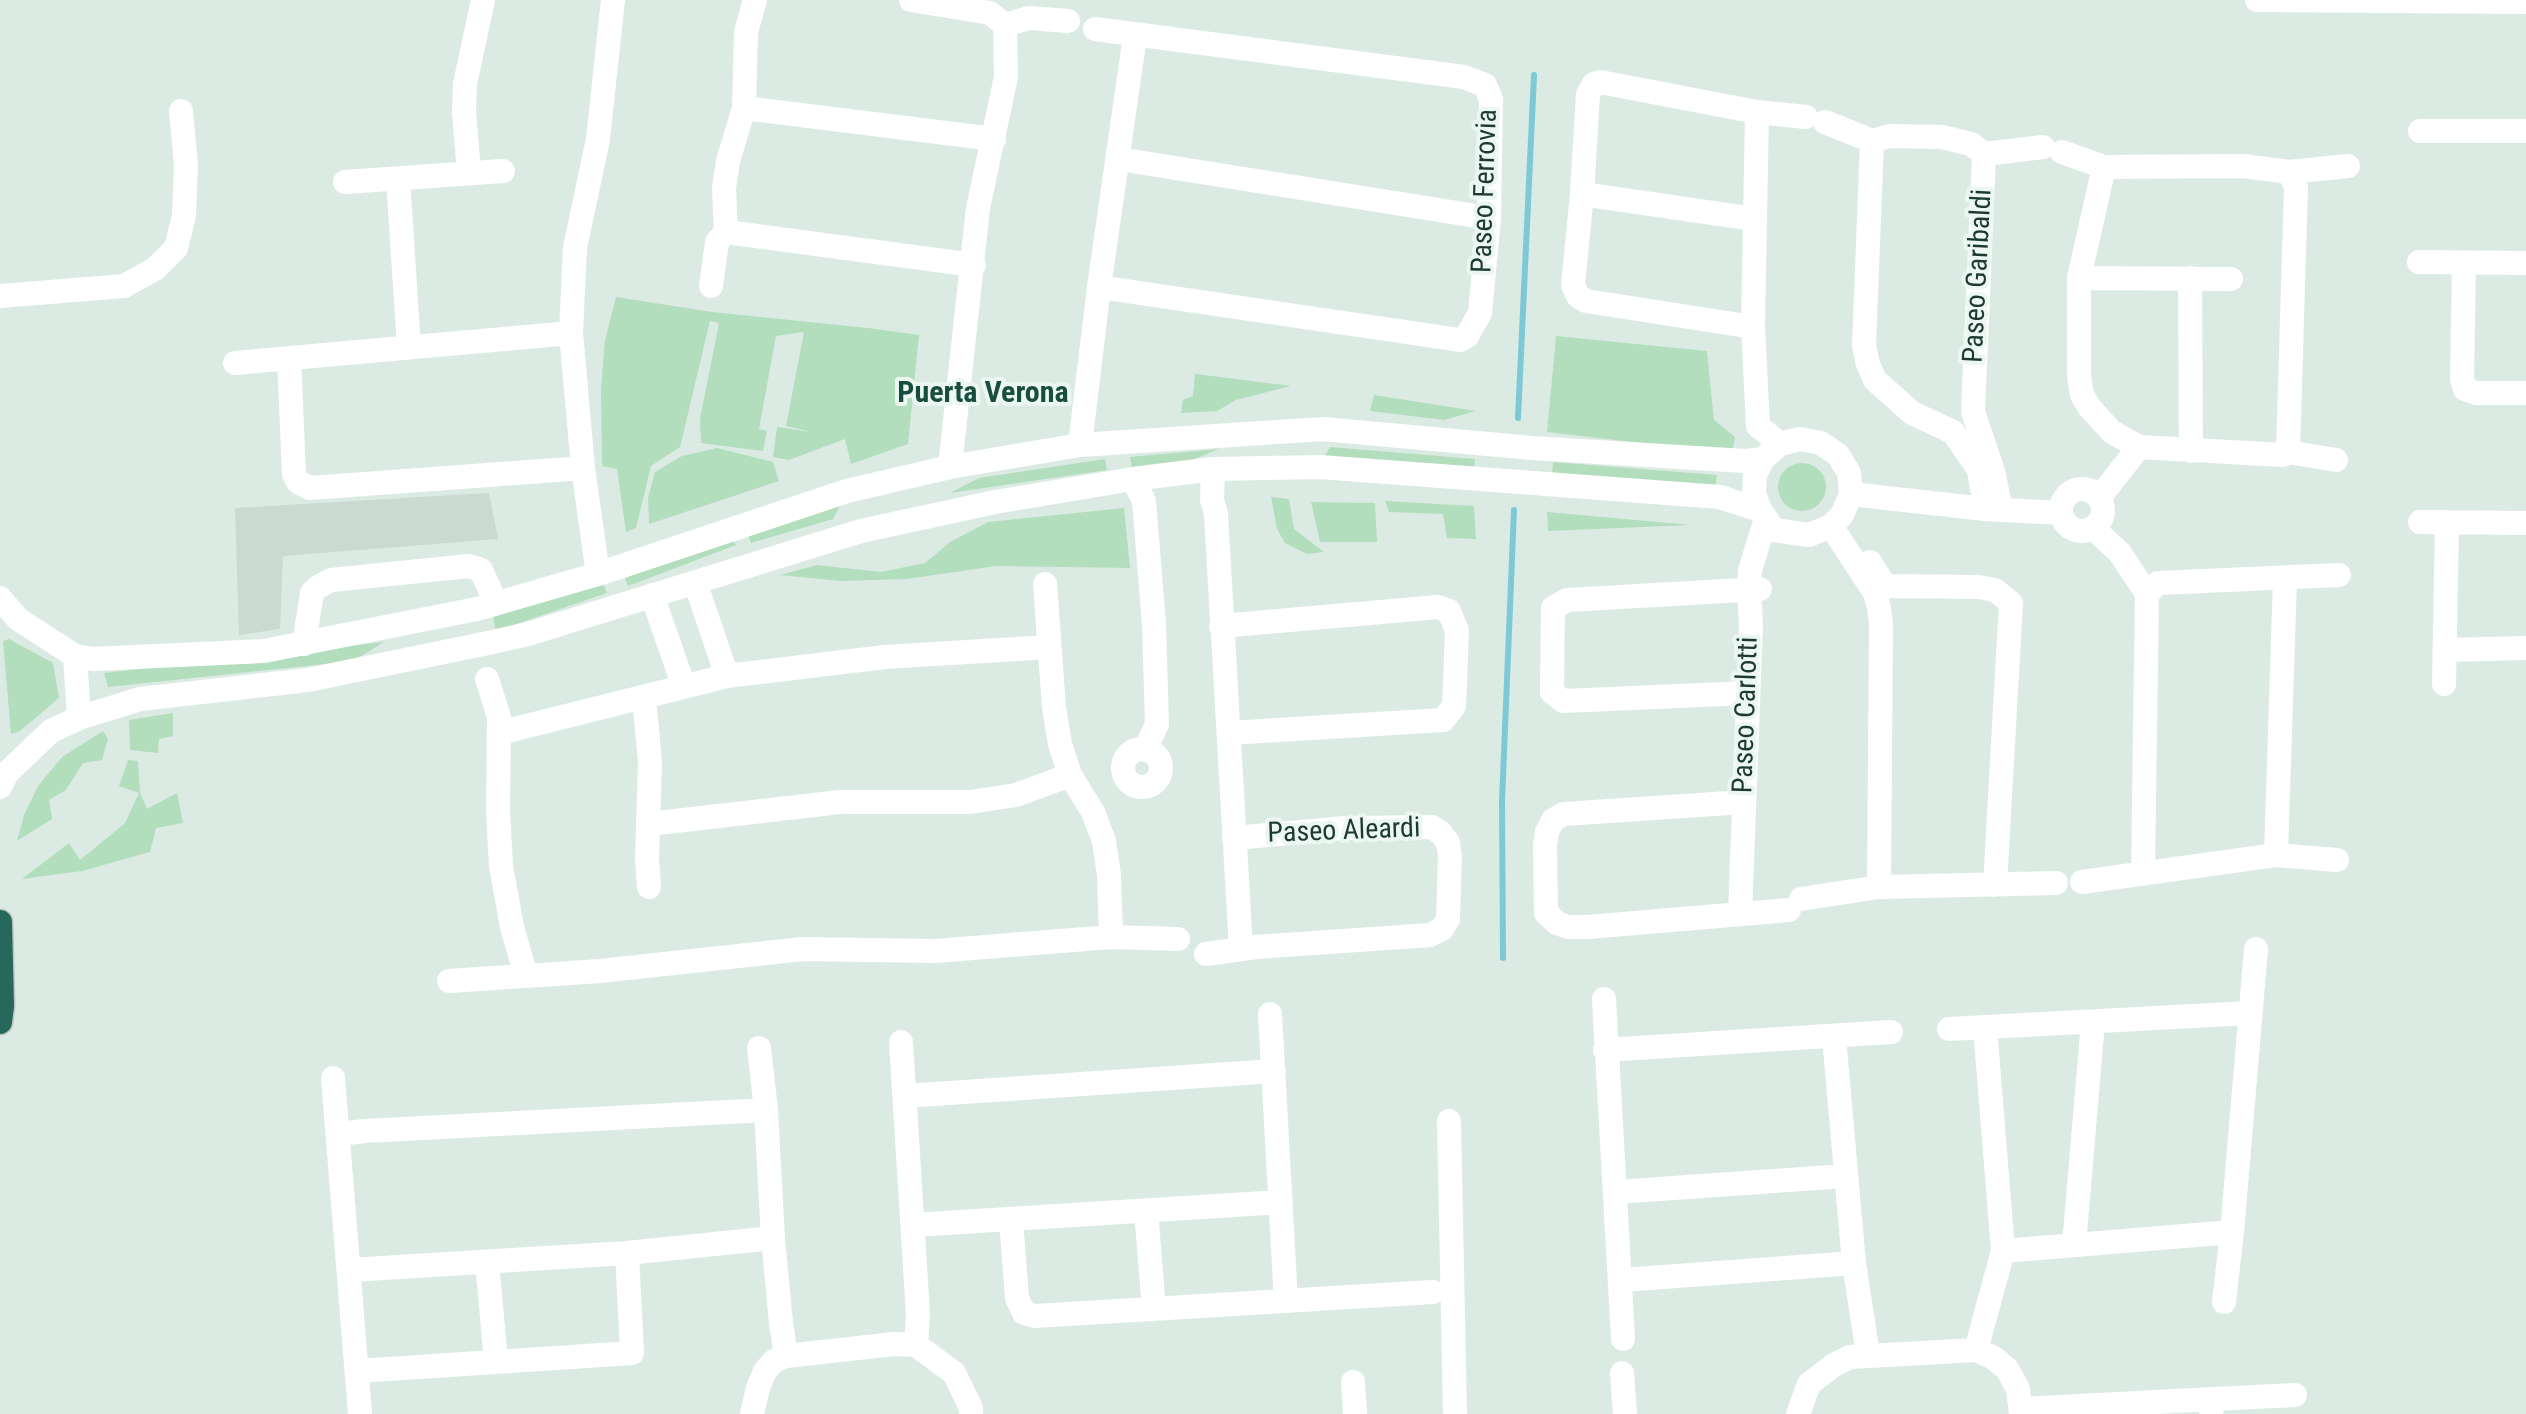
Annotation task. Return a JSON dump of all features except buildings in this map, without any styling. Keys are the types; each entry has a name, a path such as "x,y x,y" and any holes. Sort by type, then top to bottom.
{"highway":[{"path":"0,922 0,1022"}],"street":[{"path":"469,172 465,84 483,0"},
{"path":"598,574 583,468 571,333 575,248 598,139 613,0"},
{"path":"711,286 717,242 726,232 724,188 728,161 744,108 746,32 755,0"},
{"path":"911,0 990,13 1005,25"},
{"path":"2257,0 2526,2"},
{"path":"1005,25 1029,18 1068,21"},
{"path":"950,467 978,208 1006,77 1005,25"},
{"path":"1080,445 1135,36 1095,29"},
{"name":"Paseo Ferrovia","path":"1099,287 1460,340 1467,336 1480,313 1489,218 1491,99 1485,85 1464,77 1135,36"},
{"name":"Paseo Garibaldi","path":"1582,194 1588,94 1594,84 1600,82 1816,120 1872,141 1890,136 1942,137 1971,144 1984,154 1973,412 1993,471 1993,510"},
{"path":"744,108 994,139"},
{"path":"0,296 124,286 155,269 166,259 176,248 184,216 186,165 181,111"},
{"path":"1757,112 1753,327 1758,426 1772,452"},
{"path":"2420,131 2526,131"},
{"path":"1872,141 1864,346 1868,364 1875,380 1912,413 1953,432 1979,470 1993,510"},
{"path":"1984,154 2052,150 2104,167 2243,166 2289,172 2348,166"},
{"path":"1119,159 1489,218"},
{"path":"2104,167 2079,278 2079,375 2082,395 2100,421 2132,444 2191,451 2283,455 2288,452 2336,460"},
{"path":"345,182 503,171"},
{"path":"2288,452 2296,187 2289,172"},
{"path":"398,179 409,347"},
{"path":"1753,327 1581,299 1573,285 1582,194 1754,219"},
{"path":"726,232 974,265"},
{"path":"2419,262 2526,263"},
{"path":"2464,263 2462,379 2465,389 2476,393 2526,393"},
{"path":"2079,278 2231,279"},
{"path":"2190,278 2191,451"},
{"path":"235,363 571,333"},
{"path":"289,358 294,474 298,482 310,488 583,468"},
{"path":"1953,432 1973,412"},
{"path":"1320,467 1323,429"},
{"path":"0,598 18,619 75,656 93,659 249,652 304,644 486,606 598,574 847,491 950,467 1080,445 1323,429 1532,448 1745,461 1800,439 1821,443 1838,455 1849,473 1841,511 1880,589 1879,887"},
{"path":"2094,494 2105,470 2132,444"},
{"path":"1748,693 1563,701 1552,692 1553,608 1567,600 1754,589 1750,570 1767,520 1754,493 1755,475 1772,452"},
{"path":"0,787 7,773 51,731 79,718 140,699 308,680 488,643 528,634 861,531 995,502 1133,479 1221,469 1320,467 1720,497 1767,520 1809,535 1841,511 2061,513"},
{"name":"Paseo Aleardi","path":"1221,469 1212,500 1228,625 1249,948"},
{"path":"1133,479 1144,501 1154,624 1157,724 1145,750"},
{"path":"2074,490 2094,494 2102,505 2102,518 2093,528 2073,529 2063,520 2063,499 2074,490"},
{"path":"847,491 861,531"},
{"path":"2420,522 2526,523"},
{"path":"2444,684 2447,522"},
{"path":"2093,528 2120,553 2147,594 2143,873"},
{"path":"304,644 312,593 331,580 469,566 481,570 488,643"},
{"path":"2147,594 2158,583 2339,575"},
{"path":"2276,855 2285,578"},
{"path":"695,582 727,676"},
{"path":"1045,584 1060,744 1070,775 1093,812 1104,841 1109,875 1111,937"},
{"path":"1880,589 1979,587 1995,590 2011,603 1995,885"},
{"name":"Paseo Carlotti","path":"1740,914 1754,589"},
{"path":"652,595 684,687"},
{"path":"1228,625 1438,607 1449,611 1457,631 1454,706 1443,720 1236,733"},
{"path":"499,733 727,676 870,658 1049,647"},
{"path":"2445,650 2526,648"},
{"path":"75,656 79,718"},
{"path":"487,679 499,717 501,866 512,927 526,976"},
{"path":"644,698 650,762 649,887"},
{"path":"649,824 840,802 970,802 1016,795 1070,775"},
{"path":"1744,802 1564,814 1553,820 1545,845 1546,913 1557,923 1568,927 1740,914 1879,887 2056,883"},
{"name":"Paseo Aleardi","path":"1206,954 1436,932 1448,919 1448,843 1432,827 1346,828 1240,837"},
{"path":"2082,882 2276,855 2337,860"},
{"path":"449,981 664,965 803,949 935,951 1111,937 1178,939"},
{"path":"2224,1302 2256,949"},
{"path":"1604,999 1623,1339"},
{"path":"1949,1029 2250,1013"},
{"path":"1270,1014 1286,1301"},
{"path":"2074,1245 2093,1022"},
{"path":"1976,1350 2003,1251 1985,1027"},
{"path":"1605,1050 1891,1032"},
{"path":"1834,1037 1854,1263 1868,1355"},
{"path":"901,1042 918,1314 916,1345"},
{"path":"759,1048 766,1110 773,1238 786,1356"},
{"path":"905,1096 1274,1071"},
{"path":"333,1078 360,1414"},
{"path":"339,1134 766,1110"},
{"path":"1449,1121 1455,1414"},
{"path":"1616,1192 1845,1176"},
{"path":"913,1225 1281,1202"},
{"path":"1146,1211 1154,1309"},
{"path":"1011,1220 1017,1298 1024,1313 1047,1316 1433,1292"},
{"path":"2003,1251 2232,1232"},
{"path":"350,1270 627,1253 773,1238"},
{"path":"358,1371 632,1353 627,1253"},
{"path":"487,1262 496,1361"},
{"path":"1622,1280 1854,1263"},
{"path":"752,1414 765,1371 774,1361 786,1356 894,1344 916,1345 954,1373 971,1414"},
{"path":"1798,1414 1809,1384 1850,1357 1976,1350 1994,1358 2007,1369 2018,1389 2021,1411 2212,1406 2295,1395"},
{"path":"1622,1373 1625,1414"},
{"path":"1353,1382 1355,1414"}],"shaded area":[{"path":"489,493 498,539 283,556 280,629 239,635 235,508"}],"green space":[{"path":"616,297 712,312 919,335 908,444 851,464 845,439 789,460 773,457 777,427 811,432 786,426 804,332 776,336 759,429 767,431 763,451 701,443 700,419 719,323 710,321 680,447 651,466 636,528 626,532 617,469 602,466 601,389 605,340"},
{"path":"1556,336 1707,351 1714,420 1735,437 1733,448 1674,447 1547,432"},
{"path":"1195,374 1291,386 1236,400 1217,411 1181,413 1183,400 1193,396"},
{"path":"1374,395 1476,411 1444,420 1370,411"},
{"path":"1330,447 1475,459 1474,469 1323,459"},
{"path":"717,448 773,462 779,481 649,524 648,498 655,472 682,456"},
{"path":"1219,449 1182,464 1132,468 1130,457"},
{"path":"1105,459 1107,470 950,493 979,478"},
{"path":"1553,462 1717,475 1715,487 1552,475"},
{"path":"1802,463 1819,470 1826,487 1819,504 1802,511 1785,504 1778,487 1785,470"},
{"path":"1271,497 1289,499 1294,529 1324,552 1307,554 1285,543 1277,529"},
{"path":"1385,501 1474,506 1476,539 1447,538 1443,514 1389,512"},
{"path":"1311,502 1375,503 1377,542 1320,542"},
{"path":"840,505 833,519 751,543 747,533"},
{"path":"1124,508 1130,568 996,566 907,579 841,581 780,575 817,565 881,572 925,563 950,542 988,522"},
{"path":"1547,512 1691,525 1548,531"},
{"path":"731,537 736,545 628,586 624,574"},
{"path":"603,583 607,593 496,631 493,617"},
{"path":"9,639 53,663 59,698 20,731 11,734 3,641"},
{"path":"384,642 353,661 108,687 104,673"},
{"path":"173,713 173,736 159,739 158,753 130,750 129,720"},
{"path":"103,731 108,739 102,760 83,763 66,790 49,800 52,819 17,841 24,815 38,786 62,757"},
{"path":"128,760 138,761 140,793 147,809 177,793 183,823 156,828 150,852 82,871 22,879 69,843 80,860 125,823 139,793 119,786"}],"waterway":[{"path":"1518,418 1534,75"},
{"path":"1503,958 1502,801 1514,510"}],"district":[{"name":"Puerta Verona","path":"983,394"}]}
